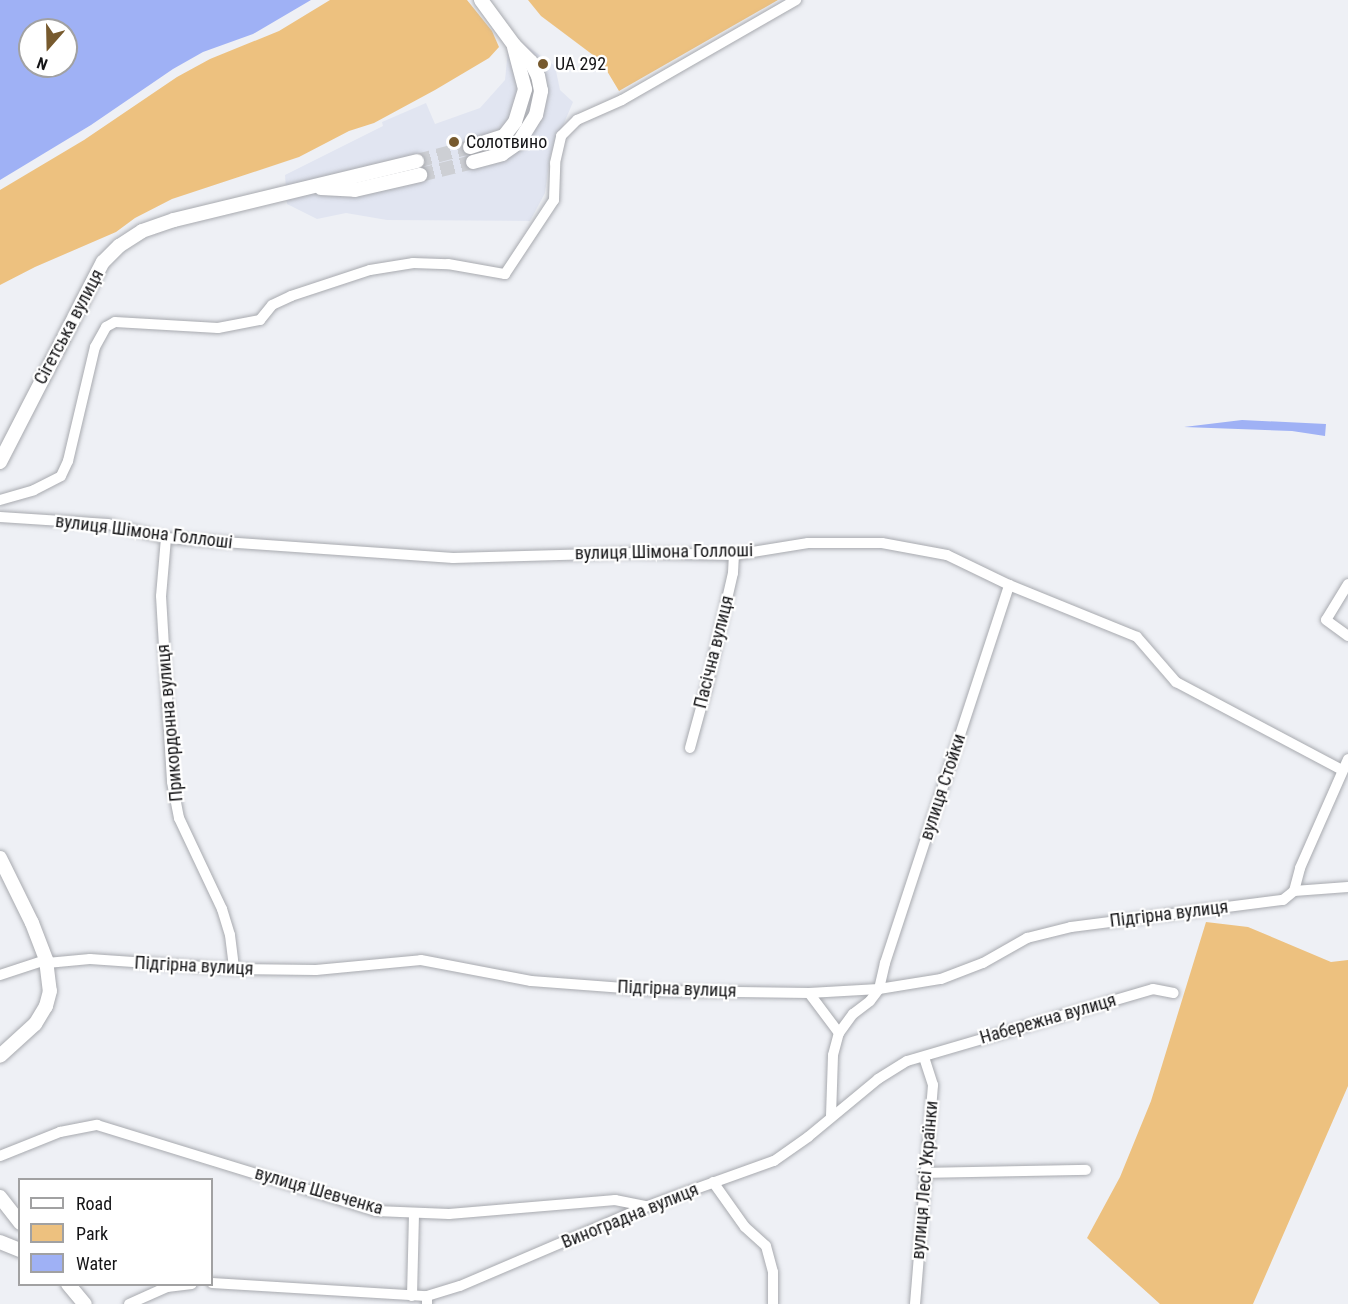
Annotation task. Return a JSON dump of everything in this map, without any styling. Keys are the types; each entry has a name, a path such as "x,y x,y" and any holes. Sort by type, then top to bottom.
{"street":[{"path":"473,162 502,154 512,148 530,128 536,115 541,91 538,76 531,62 512,43 481,0"},
{"path":"0,500 34,490 61,476 68,461 94,346 106,327 115,322 218,328 260,320 272,305 291,296 370,270 413,263 448,264 505,274 554,200 555,163 561,136 576,120 622,100 796,0"},
{"path":"470,147 504,136 520,112 525,89 512,43"},
{"name":"Сігетська вулиця","path":"0,462 103,262 119,246 142,231 174,220 417,160"},
{"name":"Сігетська вулиця","path":"308,186 355,190 420,175"},
{"name":"вулиця Шімона Голлоші","path":"0,517 108,524 166,538 453,558 635,553 735,555 808,543 882,543 947,555 1009,585 1137,637 1176,682 1342,770"},
{"name":"Прикордонна вулиця","path":"166,538 161,596 172,782 179,818 222,909 230,935 234,969"},
{"name":"Пасічна вулиця","path":"690,748 711,671 735,555"},
{"path":"1348,584 1326,620 1348,636"},
{"name":"вулиця Стойки","path":"879,989 885,963 1009,585"},
{"path":"1294,891 1300,868 1348,759"},
{"path":"0,858 32,923 47,961 50,991 46,1006 35,1024 0,1056"},
{"name":"Підгірна вулиця","path":"0,975 47,961 90,959 234,969 316,970 421,960 531,981 664,991 809,993 879,989 941,979 983,963 1027,938 1071,927 1283,900 1294,891 1348,887"},
{"path":"831,1116 832,1055 839,1033 853,1014 879,989"},
{"name":"Набережна вулиця","path":"924,1057 1153,989 1174,993"},
{"path":"809,993 839,1033"},
{"name":"Виноградна вулиця","path":"213,1283 412,1296 427,1300 648,1206 774,1161 808,1137 878,1079 907,1061 924,1057"},
{"name":"вулиця Лесі Українки","path":"915,1304 933,1085 924,1057"},
{"name":"вулиця Шевченка","path":"0,1156 60,1132 97,1125 376,1210 414,1214 449,1214 615,1200 648,1206"},
{"path":"924,1173 1086,1170"},
{"path":"713,1182 745,1227 766,1246 773,1272 773,1304"},
{"path":"0,1197 18,1220"},
{"path":"412,1296 414,1214"},
{"path":"0,1242 18,1249"},
{"path":"70,1286 85,1304"},
{"path":"129,1304 167,1287 175,1286"}],"shaded area":[{"name":"Солотвино","path":"520,41 555,66 560,90 573,102 550,156 545,193 530,221 387,220 346,213 317,219 287,204 285,175 383,126 382,122 426,103 435,124 480,108 505,80 508,50"}],"green space":[{"path":"330,0 467,0 492,31 499,47 489,58 374,123 349,131 299,157 172,199 135,218 116,232 35,267 0,285 0,190 84,140 177,77 210,59 279,31"},
{"path":"528,0 778,0 619,91 601,61 541,16"},
{"path":"1206,922 1248,927 1331,962 1348,960 1348,1086 1253,1304 1160,1304 1087,1238 1120,1177 1151,1101"}],"water":[{"path":"0,0 311,0 253,34 203,52 173,69 91,125 0,180"},
{"path":"1242,420 1326,424 1325,436 1292,431 1184,427"}],"tunnel":[{"path":"417,161 470,147"},
{"path":"420,175 473,162"}],"place":[{"name":"UA 292","path":"543,64"},
{"name":"Солотвино","path":"454,142"}]}
